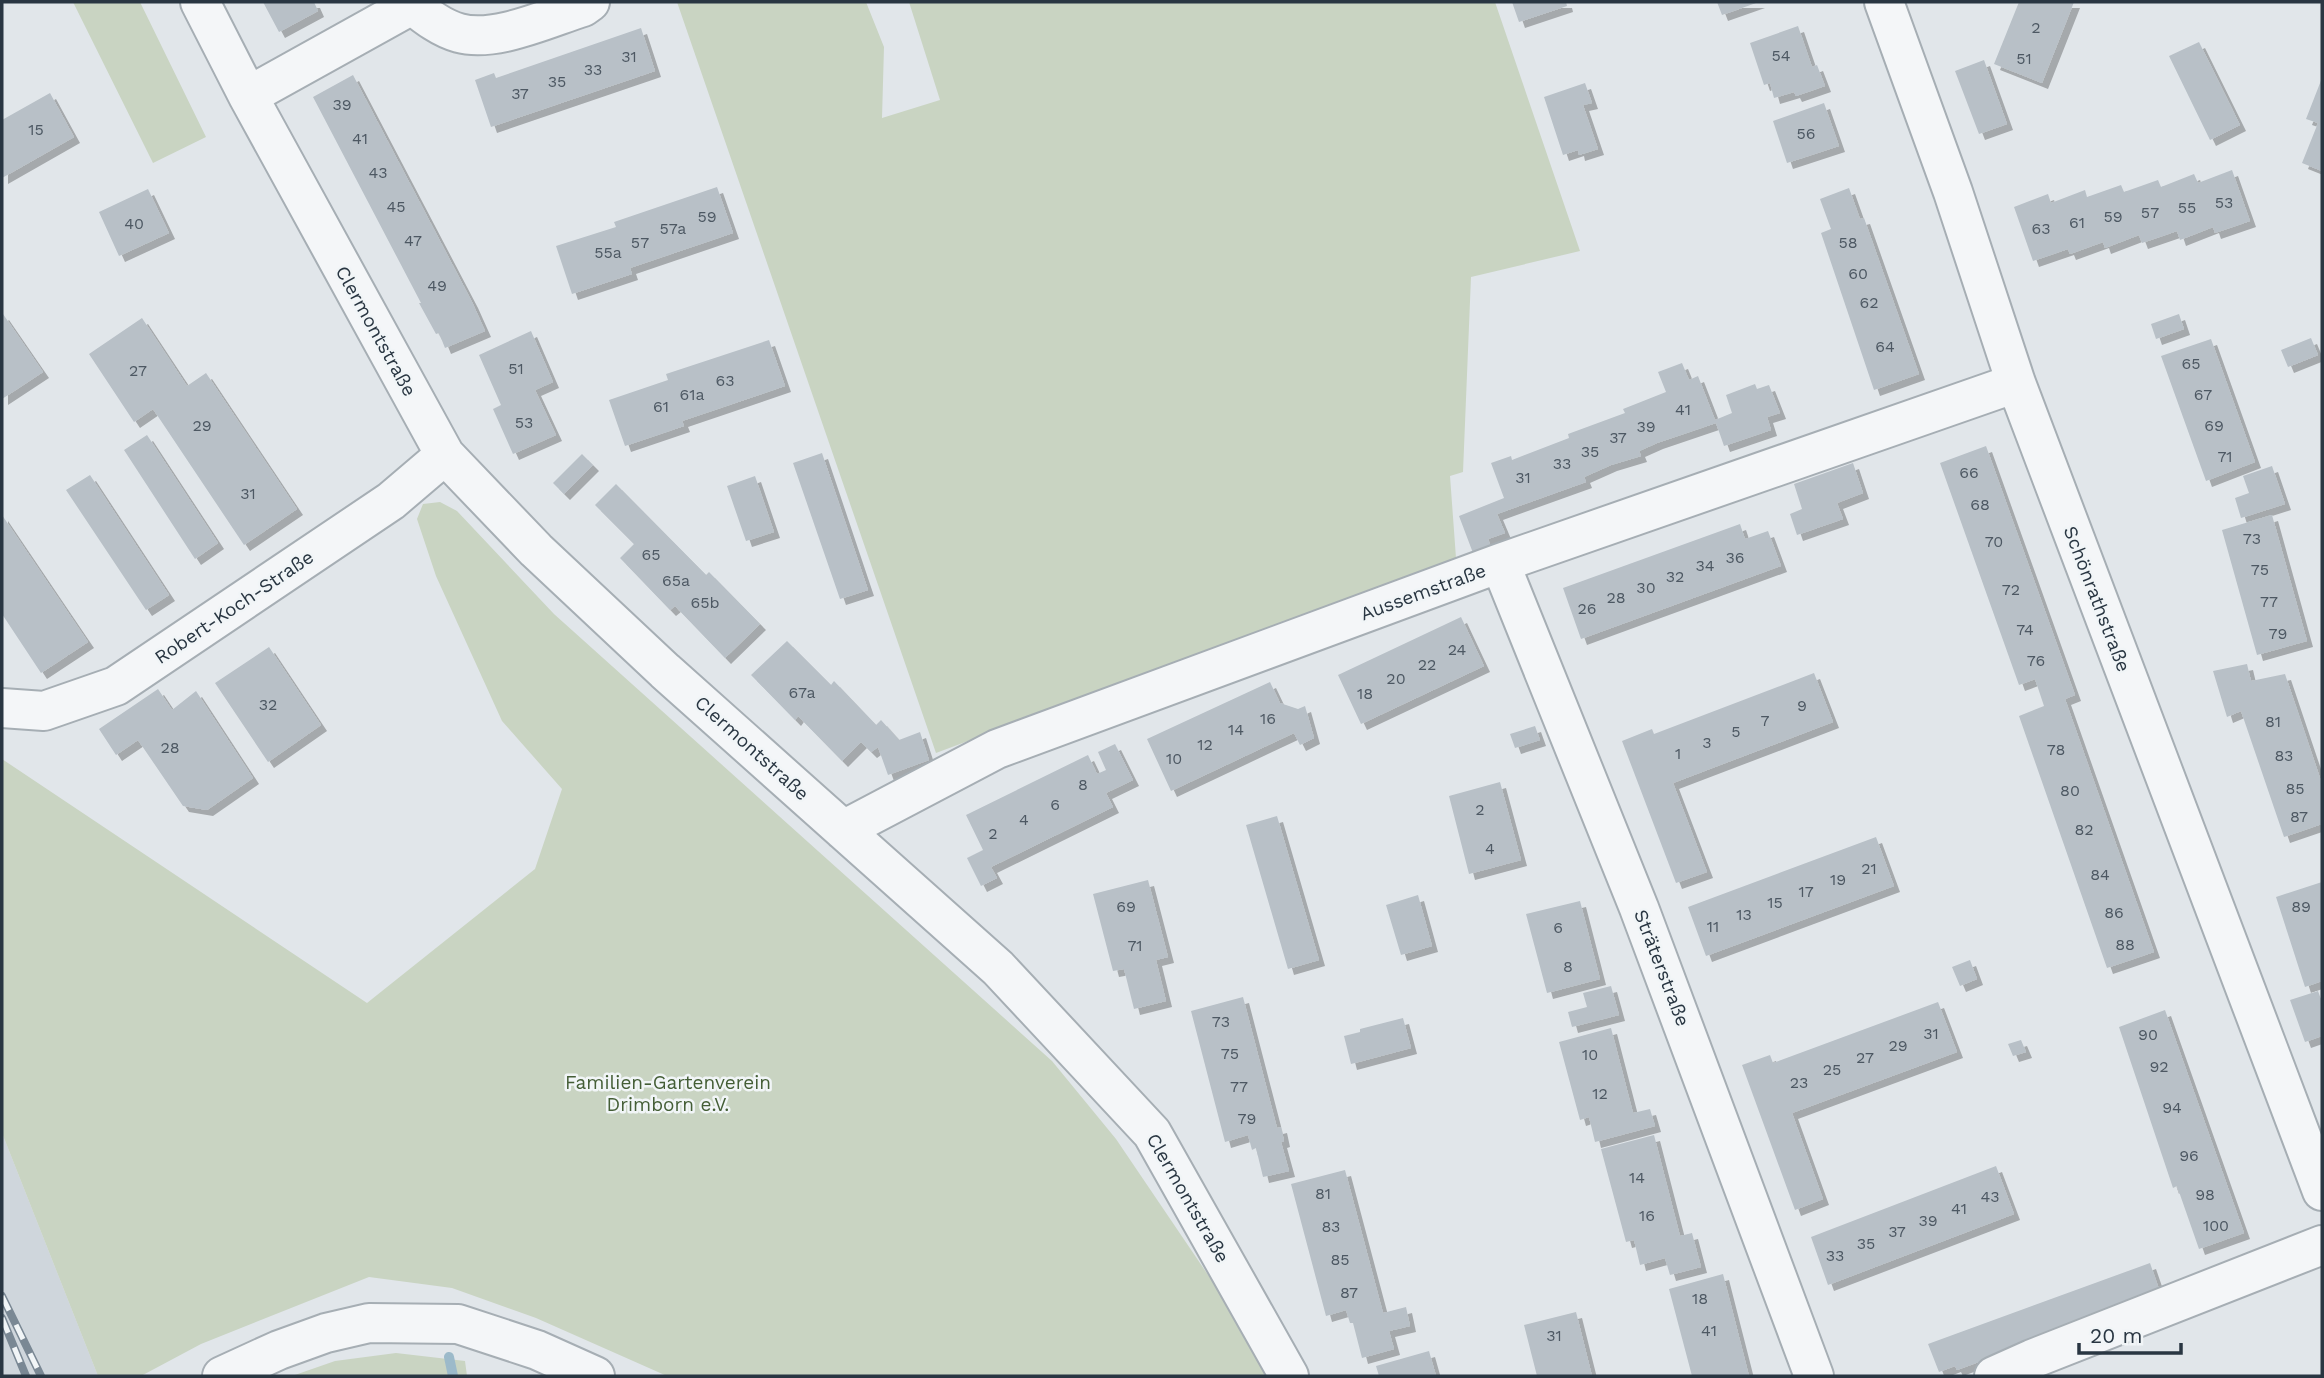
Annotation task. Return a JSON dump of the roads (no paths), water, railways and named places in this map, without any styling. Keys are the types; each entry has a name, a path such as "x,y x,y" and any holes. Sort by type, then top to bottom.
{"street":[{"name":"Clermontstraße","path":"200,2 248,96 445,455 546,559 665,671 998,968 1152,1133 1289,1376"},
{"path":"248,96 412,3 432,21 460,34 496,35 583,7 590,2"},
{"name":"Schönrathstraße","path":"1884,2 1953,192 2015,383 2322,1191"},
{"name":"Aussemstraße","path":"843,830 997,749 1500,564 2015,383"},
{"name":"Robert-Koch-Straße","path":"2,708 44,711 116,686 391,501 445,455"},
{"name":"Sträterstraße","path":"1500,564 1639,908 1814,1376"},
{"path":"1994,1376 2322,1244"},
{"path":"222,1376 314,1337 369,1323 458,1324 537,1350 595,1376"}],"waterway":[{"path":"449,1357 453,1376"}],"railway":[{"path":"2,1296 41,1376"},
{"path":"2,1318 26,1376"}],"park label":[{"name":"Familien-Gartenverein Drimborn e.V.","path":"668,1093"}]}
